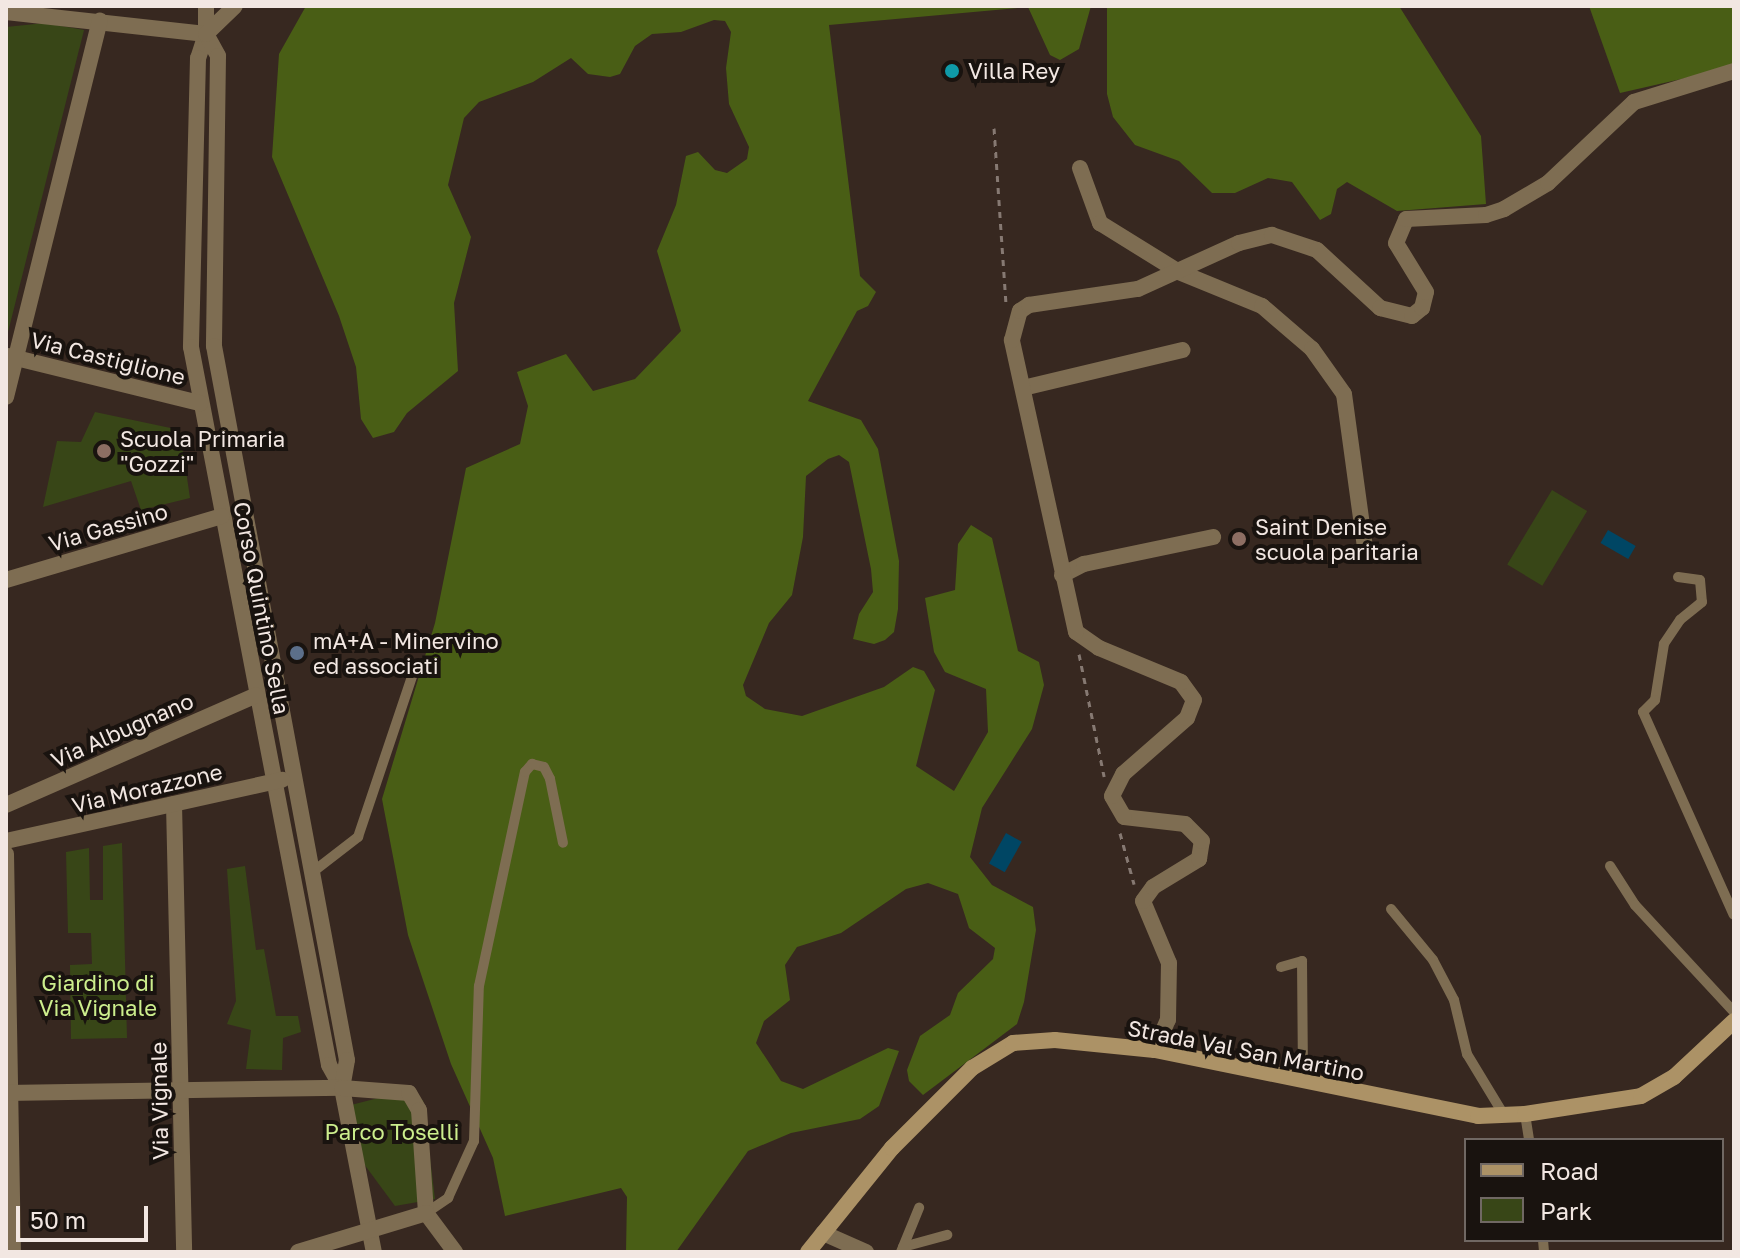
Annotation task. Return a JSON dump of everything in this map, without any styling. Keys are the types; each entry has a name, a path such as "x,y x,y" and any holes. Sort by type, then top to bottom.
{"street":[{"name":"Corso Quintino Sella","path":"206,6 206,34 198,58 191,347 329,1065 342,1088 374,1252"},
{"path":"6,12 206,34 235,6"},
{"path":"6,397 11,357 100,21"},
{"name":"Corso Quintino Sella","path":"206,34 218,56 214,346 297,776 347,1060 342,1088"},
{"path":"1155,1050 1168,1020 1169,963 1143,901 1153,887 1199,859 1202,841 1185,824 1120,815 1114,786 1187,718 1194,700 1181,682 1099,648 1076,632 1012,329 1020,311 1029,305 1138,289 1256,237 1287,236 1317,250 1380,308 1412,316 1422,308 1426,292 1396,243 1406,219 1486,215 1504,209 1548,183 1634,102 1734,71"},
{"path":"1080,168 1100,223 1179,272 1262,306 1312,349 1344,394 1366,555"},
{"path":"1023,388 1183,350"},
{"name":"Via Castiglione","path":"11,357 200,403"},
{"name":"Via Gassino","path":"6,580 222,516"},
{"path":"1062,575 1084,564 1213,537"},
{"name":"Via Albugnano","path":"6,805 256,695"},
{"name":"Via Morazzone","path":"6,841 297,776"},
{"name":"Via Vignale","path":"174,804 184,1252"},
{"path":"6,854 13,1252"},
{"name":"Strada Val San Martino","path":"808,1252 892,1148 972,1068 999,1050 1055,1040 1155,1050 1303,1084 1478,1116 1504,1115 1641,1096 1674,1077 1734,1021"},
{"path":"9,1093 342,1088 409,1093 419,1110 426,1213 455,1252"},
{"path":"298,1252 371,1233 426,1213"},
{"path":"823,1233 866,1252"}],"lane":[{"path":"1678,577 1700,580 1702,602 1680,620 1664,644 1655,700 1643,712 1734,915"},
{"path":"314,871 358,837 412,677"},
{"path":"426,1213 448,1198 474,1141 479,986 506,878 525,772 532,764 544,767 550,779 563,843"},
{"path":"1610,866 1635,905 1734,1012"},
{"path":"1391,909 1433,960 1454,1000 1467,1054 1504,1115"},
{"path":"1281,967 1302,961 1303,1084"},
{"path":"1525,1114 1529,1138"},
{"path":"902,1250 919,1208"},
{"path":"902,1250 947,1235"}],"path":[{"path":"994,128 1012,329"},
{"path":"1078,653 1102,762"},
{"path":"1117,823 1143,901"}],"green space":[{"path":"306,6 1091,6 1079,49 1060,60 1050,55 1028,7 829,25 860,276 876,292 868,306 857,311 808,401 861,420 878,449 899,561 898,609 894,632 885,640 874,644 853,639 859,614 873,592 871,569 849,462 839,455 828,459 806,476 803,537 792,595 769,623 743,685 746,696 765,709 802,716 884,687 913,667 924,671 935,690 916,766 954,791 988,732 986,689 945,672 934,652 925,598 955,590 958,544 971,525 992,538 1018,651 1039,662 1044,685 1032,729 982,808 970,857 992,885 1033,907 1036,930 1024,1002 1017,1024 923,1095 909,1081 907,1070 920,1036 950,1015 958,993 993,959 995,948 969,928 958,894 928,883 906,889 841,933 797,947 785,965 790,1000 764,1021 756,1043 781,1081 803,1089 888,1048 899,1051 879,1106 860,1119 791,1133 748,1151 676,1252 626,1252 627,1197 621,1188 505,1216 493,1158 451,1064 408,935 382,799 435,623 466,468 520,444 528,406 517,372 566,354 593,391 635,379 681,331 657,251 676,205 686,156 698,152 715,170 727,173 747,159 749,147 729,104 726,68 731,32 725,21 714,20 681,32 652,34 635,46 620,74 610,77 588,74 571,58 533,82 479,102 464,118 448,185 471,237 454,303 458,371 407,413 394,432 373,438 361,419 356,367 339,316 272,157 279,54"},
{"path":"1107,6 1399,6 1481,136 1486,204 1397,211 1347,182 1337,189 1331,214 1320,220 1292,182 1268,178 1235,193 1212,193 1179,161 1135,145 1113,117 1107,94"},
{"path":"1589,6 1734,6 1734,67 1620,93"},
{"path":"45,23 84,30 6,340 6,27"},
{"path":"95,412 180,430 190,498 141,510 131,481 43,507 57,441 81,442"},
{"path":"1552,490 1587,511 1542,586 1507,565"},
{"name":"Giardino di Via Vignale","path":"122,843 127,1038 71,1039 70,965 92,964 91,933 68,933 66,852 89,848 90,900 103,900 103,846"},
{"path":"245,866 256,950 264,949 276,1016 298,1016 301,1032 283,1038 282,1070 246,1069 251,1030 227,1024 236,1001 227,869"},
{"name":"Parco Toselli","path":"390,1095 423,1100 435,1199 395,1206 364,1164 351,1105"}],"water":[{"path":"1608,530 1636,546 1628,559 1600,543"},
{"path":"1006,833 1022,842 1005,872 989,864"}],"place":[{"name":"Villa Rey","path":"952,71"},
{"name":"Scuola Primaria \"Gozzi\"","path":"104,451"},
{"name":"Saint Denise scuola paritaria","path":"1239,539"},
{"name":"mA+A - Minervino ed associati","path":"297,653"}]}
